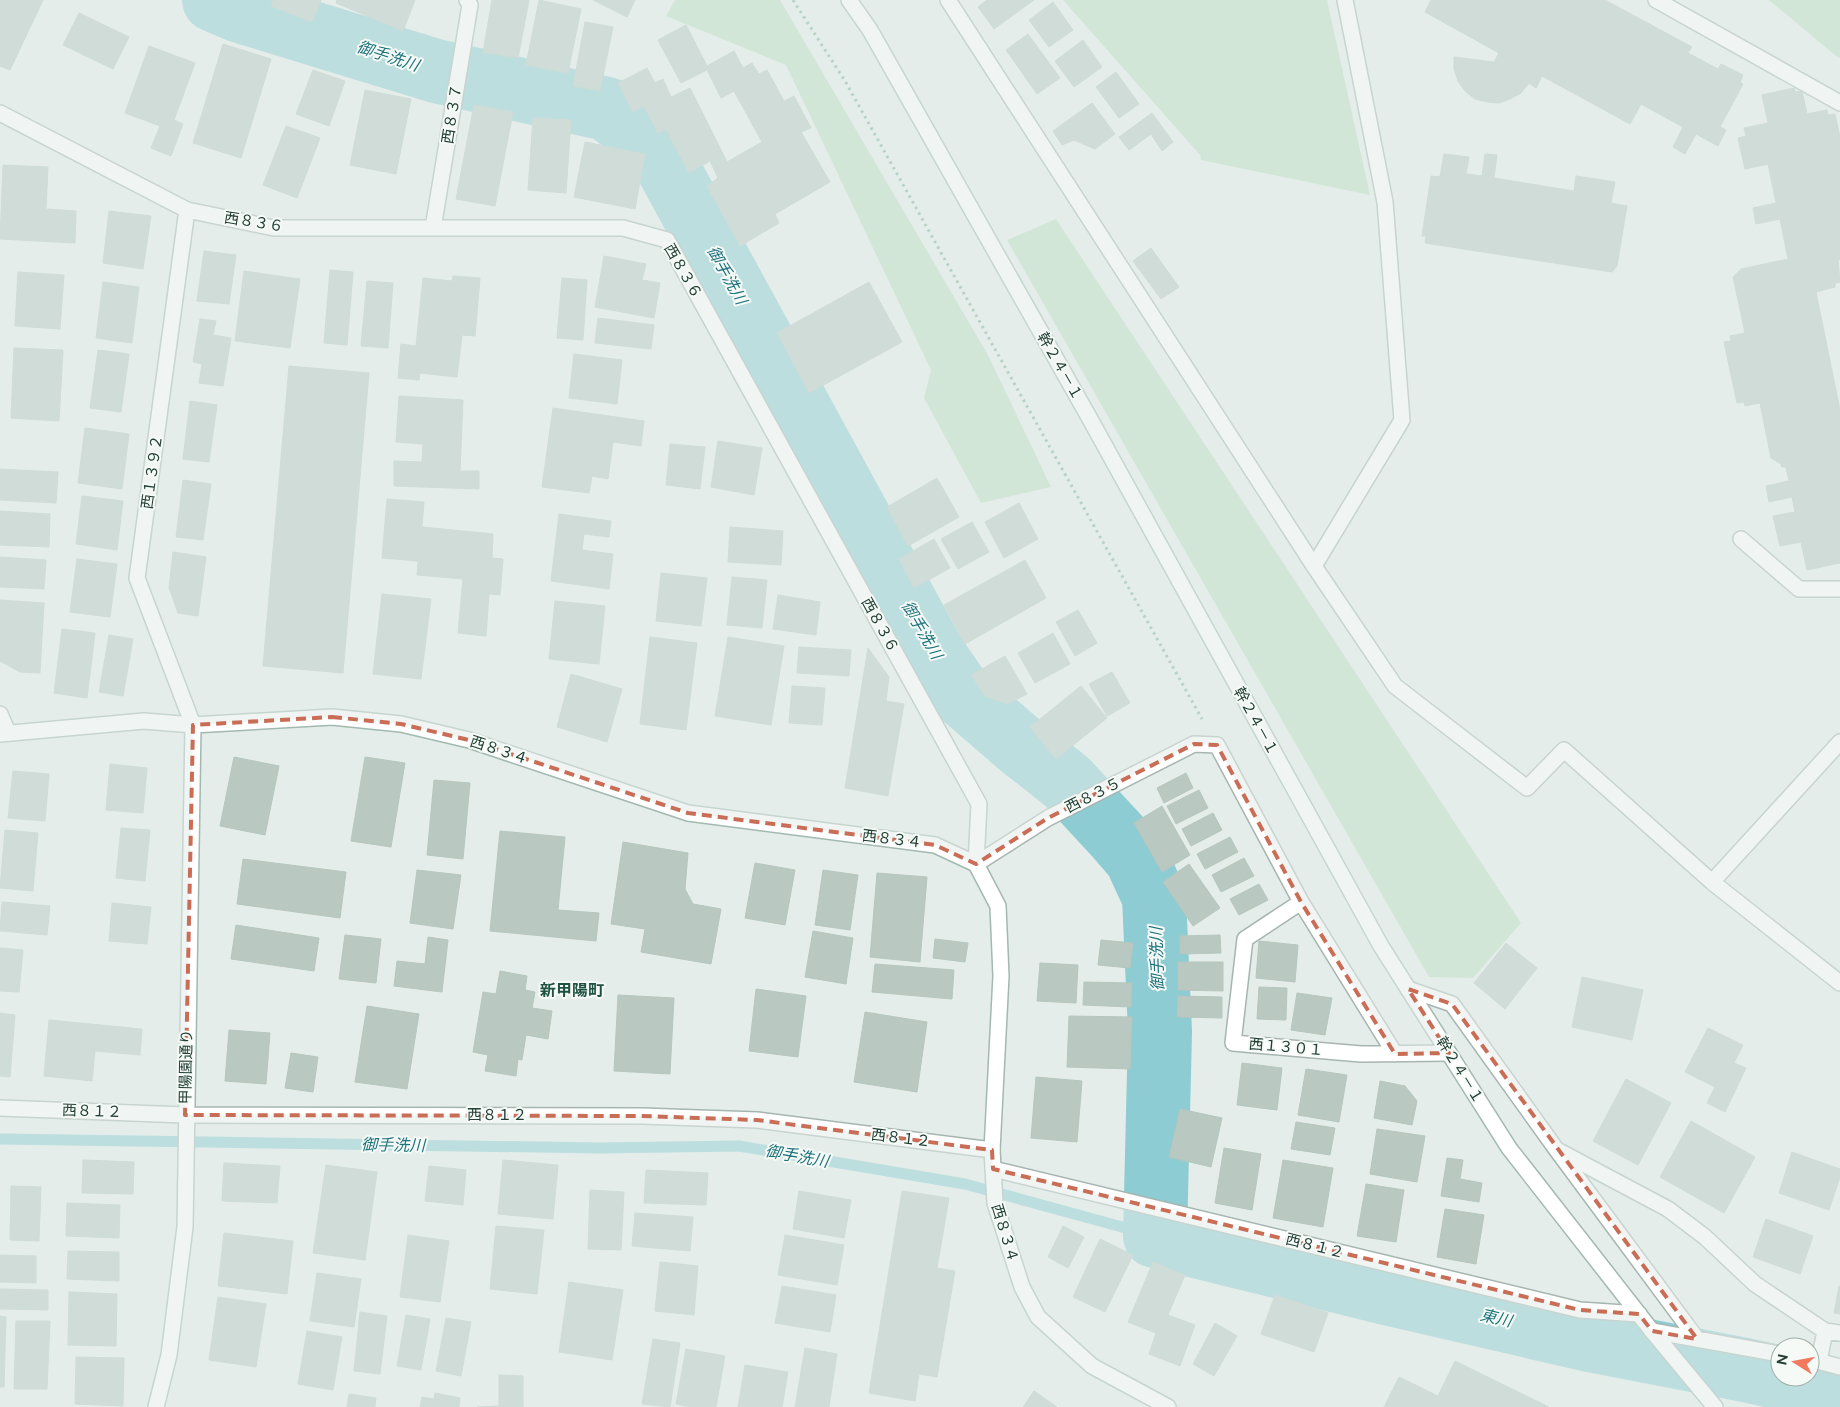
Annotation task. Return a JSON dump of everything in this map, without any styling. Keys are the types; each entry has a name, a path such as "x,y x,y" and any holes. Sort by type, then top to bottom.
{"street":[{"name":"西８３７","path":"433,228 470,4 467,0"},
{"name":"幹２４－１","path":"849,0 870,30 1090,419 1381,946 1509,1148 1653,1332 1715,1407"},
{"path":"948,0 1314,566 1395,686 1527,788 1564,750 1712,882 1840,983"},
{"path":"1314,566 1402,420 1385,202 1345,0"},
{"path":"1656,0 1840,103"},
{"name":"西８３６","path":"0,113 187,210 274,228 623,228 667,240 979,804 976,864"},
{"name":"西１３９２","path":"187,210 137,578 193,725"},
{"path":"1741,539 1799,589 1840,589"},
{"path":"0,714 4,734"},
{"name":"西８３４","path":"4,734 144,721 193,725 332,717 400,724 469,740 688,813 935,845 976,864 998,906 1001,976 992,1150 994,1203 1022,1287 1038,1317 1092,1366 1168,1407"},
{"name":"甲陽園通り","path":"156,1407 169,1355 185,1227 193,725"},
{"path":"1712,882 1840,742"},
{"name":"西８３５","path":"976,864 1048,818 1194,744 1217,745"},
{"path":"1217,745 1300,902 1395,1054"},
{"name":"西１３０１","path":"1300,902 1245,938 1233,1042 1361,1054 1449,1053"},
{"path":"1408,989 1452,1004 1556,1149 1697,1339"},
{"name":"西８１２","path":"0,1108 186,1115 642,1116 757,1120 992,1150"},
{"path":"1556,1149 1668,1208 1705,1237 1755,1284 1832,1332 1820,1351"},
{"name":"西８１２","path":"993,1170 1580,1310 1639,1314"},
{"path":"1653,1332 1770,1352"},
{"path":"1820,1362 1840,1367"}],"path":[{"path":"793,0 845,81 1217,745"}],"highlighted area":[{"path":"332,717 401,724 469,740 688,813 935,845 976,864 1048,818 1194,744 1217,745 1301,902 1395,1054 1449,1053 1408,989 1452,1004 1697,1339 1652,1331 1639,1314 1580,1310 993,1169 992,1150 757,1120 642,1116 185,1115 193,725"}],"green space":[{"path":"675,0 780,0 988,355 1051,487 981,503 924,398 931,370 786,65 666,16"},
{"path":"1063,0 1327,0 1370,195 1201,160 1200,155"},
{"path":"1769,0 1840,0 1840,58 1835,55"},
{"path":"1056,219 1521,923 1473,978 1429,977 1007,240"}],"building":[{"path":"0,0 43,0 10,70 0,66"},
{"path":"273,0 321,0 312,22 271,6"},
{"path":"337,0 415,0 403,31 336,3"},
{"path":"492,0 529,0 518,58 483,52"},
{"path":"539,0 581,9 568,73 526,65"},
{"path":"593,0 635,0 627,17"},
{"path":"987,0 1034,0 994,29 978,7"},
{"path":"1431,0 1605,0 1692,47 1688,53 1718,69 1721,64 1743,75 1740,82 1743,84 1720,127 1726,130 1718,146 1696,134 1685,154 1673,147 1683,127 1641,104 1630,124 1542,76 1536,88 1529,83 1521,93 1499,103 1475,99 1465,91 1458,81 1454,69 1454,57 1494,62 1499,53 1425,12"},
{"path":"1053,2 1073,30 1049,47 1029,20"},
{"path":"79,13 129,37 113,69 63,45"},
{"path":"585,22 613,27 600,91 573,86"},
{"path":"686,25 707,66 734,51 743,68 752,63 759,74 767,70 784,101 794,96 811,128 801,132 830,182 775,214 779,223 740,246 707,186 718,178 710,161 689,173 666,129 658,133 644,106 633,112 618,83 647,68 655,83 663,79 671,97 690,88 727,162 762,142 734,91 721,98 707,70 681,83 658,40"},
{"path":"1028,34 1060,78 1037,94 1006,50"},
{"path":"1083,40 1102,67 1074,87 1055,61"},
{"path":"223,44 271,59 241,158 193,143"},
{"path":"149,46 195,63 174,120 183,124 171,156 151,148 160,126 125,113"},
{"path":"313,70 345,81 329,126 296,114"},
{"path":"1116,72 1139,104 1119,118 1096,87"},
{"path":"1794,88 1795,92 1802,91 1807,114 1827,110 1828,115 1835,114 1840,137 1840,259 1838,260 1840,282 1835,283 1835,287 1816,292 1840,410 1840,563 1807,570 1801,542 1780,546 1773,516 1795,512 1792,497 1769,502 1766,486 1789,481 1786,467 1782,467 1781,464 1771,458 1760,403 1745,406 1744,402 1737,403 1724,342 1731,341 1730,336 1745,333 1733,277 1741,269 1788,259 1780,219 1756,224 1753,208 1776,203 1768,164 1745,169 1738,138 1746,136 1744,128 1768,123 1762,95"},
{"path":"365,90 411,99 396,174 350,165"},
{"path":"1092,103 1115,134 1095,149 1074,140 1062,145 1053,131"},
{"path":"474,105 513,112 495,206 456,199"},
{"path":"1152,113 1173,142 1162,151 1151,134 1129,150 1119,137"},
{"path":"533,118 571,120 566,193 528,190"},
{"path":"286,126 320,138 297,198 263,185"},
{"path":"585,142 645,154 635,209 574,197"},
{"path":"1444,154 1469,157 1466,174 1482,176 1485,154 1497,155 1494,178 1574,191 1576,176 1615,182 1611,203 1627,206 1617,266 1612,272 1425,243 1426,236 1422,236 1431,176 1440,177"},
{"path":"3,165 48,167 46,209 76,211 75,243 0,239"},
{"path":"109,211 151,216 143,269 103,263"},
{"path":"1151,248 1179,287 1161,299 1133,261"},
{"path":"204,251 236,255 229,304 197,301"},
{"path":"604,256 646,264 642,280 660,283 654,318 595,307"},
{"path":"330,270 353,272 347,345 324,343"},
{"path":"244,271 300,279 290,348 235,341"},
{"path":"18,272 64,275 60,329 15,326"},
{"path":"453,276 480,278 475,336 462,335 457,377 420,373 419,380 398,378 401,344 416,346 423,278 452,281"},
{"path":"562,278 587,280 583,340 557,338"},
{"path":"367,281 393,283 388,348 361,346"},
{"path":"103,282 139,287 132,343 96,338"},
{"path":"869,282 902,342 809,393 777,333"},
{"path":"598,318 654,325 651,349 595,343"},
{"path":"200,319 216,321 213,335 231,338 223,386 199,383 202,364 193,362"},
{"path":"14,348 63,350 59,421 11,418"},
{"path":"98,350 129,354 121,412 90,408"},
{"path":"574,354 622,360 617,404 569,398"},
{"path":"289,366 369,373 343,673 263,666"},
{"path":"399,396 463,400 460,471 479,471 479,489 394,486 394,461 422,462 423,444 396,442"},
{"path":"190,401 217,405 209,462 183,459"},
{"path":"553,408 644,421 641,446 613,442 608,479 592,476 589,493 542,487"},
{"path":"85,428 129,434 122,489 78,483"},
{"path":"718,441 762,448 754,495 711,487"},
{"path":"670,444 705,447 700,489 666,485"},
{"path":"0,469 58,472 56,503 0,500"},
{"path":"937,478 959,517 908,546 887,507"},
{"path":"183,480 211,484 203,540 176,537"},
{"path":"82,496 123,501 117,550 76,544"},
{"path":"387,499 424,502 422,527 493,534 492,558 503,559 500,595 489,594 486,636 458,633 463,579 417,575 418,561 382,558"},
{"path":"1019,503 1038,539 1004,558 985,522"},
{"path":"0,511 50,514 49,547 0,545"},
{"path":"559,514 611,521 609,537 584,534 582,550 613,554 609,589 551,581"},
{"path":"972,522 989,552 958,569 941,539"},
{"path":"730,527 783,531 781,565 728,562"},
{"path":"934,539 950,568 914,588 899,559"},
{"path":"173,552 206,557 198,616 178,613 169,588"},
{"path":"0,557 46,560 44,589 0,587"},
{"path":"77,559 117,564 110,617 70,612"},
{"path":"1025,560 1046,598 965,644 944,605"},
{"path":"661,573 707,578 701,626 656,621"},
{"path":"732,577 767,580 762,628 727,625"},
{"path":"382,594 431,599 421,679 373,674"},
{"path":"778,595 820,602 816,635 773,629"},
{"path":"0,600 44,603 40,673 20,672 0,661"},
{"path":"555,601 605,606 599,664 549,659"},
{"path":"1078,610 1097,643 1075,656 1056,622"},
{"path":"62,629 95,633 87,698 54,693"},
{"path":"1053,633 1070,664 1035,683 1018,653"},
{"path":"109,635 133,639 123,696 99,692"},
{"path":"650,637 697,643 686,730 640,724"},
{"path":"728,637 784,646 771,725 715,716"},
{"path":"799,647 851,650 849,676 797,673"},
{"path":"868,648 889,677 886,701 904,704 888,796 845,788"},
{"path":"1005,656 1027,694 1007,704 985,696 971,675"},
{"path":"1112,672 1130,703 1107,716 1089,684"},
{"path":"571,674 622,689 607,742 557,727"},
{"path":"792,686 825,688 822,725 789,723"},
{"path":"1081,686 1107,718 1056,759 1030,727"},
{"path":"234,757 279,766 265,835 220,826"},
{"path":"365,757 405,763 391,847 351,841"},
{"path":"110,764 147,768 143,813 106,810"},
{"path":"13,771 49,774 45,821 8,818"},
{"path":"1186,773 1193,788 1164,803 1157,788"},
{"path":"434,780 470,783 463,859 427,855"},
{"path":"1199,790 1208,808 1176,824 1167,806"},
{"path":"1162,806 1190,855 1162,872 1134,823"},
{"path":"1213,813 1222,830 1191,846 1182,829"},
{"path":"121,828 150,830 145,881 116,878"},
{"path":"5,830 38,833 33,891 0,888"},
{"path":"500,831 565,837 558,910 599,913 596,941 490,931"},
{"path":"1230,837 1238,852 1205,869 1197,854"},
{"path":"623,842 688,853 685,889 693,904 721,909 711,964 641,952 645,929 611,924"},
{"path":"1244,858 1254,876 1221,892 1212,875"},
{"path":"243,859 346,872 340,918 237,904"},
{"path":"755,863 795,870 785,925 745,918"},
{"path":"1189,864 1220,908 1193,926 1163,882"},
{"path":"417,870 461,875 453,929 410,923"},
{"path":"823,870 858,875 850,930 815,925"},
{"path":"877,873 927,877 920,962 870,957"},
{"path":"1259,884 1268,900 1239,915 1230,899"},
{"path":"2,902 50,906 47,935 0,931"},
{"path":"112,903 151,907 147,944 109,941"},
{"path":"236,925 319,938 314,971 231,959"},
{"path":"813,931 853,938 846,984 805,977"},
{"path":"345,935 381,939 376,983 339,979"},
{"path":"1220,935 1221,953 1180,954 1180,936"},
{"path":"428,937 448,940 442,992 394,986 397,961 425,964"},
{"path":"935,939 968,943 965,962 933,958"},
{"path":"1101,940 1133,943 1130,968 1098,965"},
{"path":"1259,941 1298,945 1295,982 1256,978"},
{"path":"1506,943 1537,968 1505,1009 1474,983"},
{"path":"0,948 23,950 19,992 0,991"},
{"path":"1178,962 1223,962 1223,991 1178,990"},
{"path":"1040,963 1078,965 1076,1003 1037,1001"},
{"path":"875,964 954,970 952,999 872,992"},
{"path":"500,971 527,976 525,990 535,992 532,1008 552,1011 548,1039 526,1035 522,1060 518,1059 516,1076 485,1071 488,1055 473,1052 483,992 496,994"},
{"path":"1582,977 1643,990 1632,1040 1572,1027"},
{"path":"1084,982 1132,983 1131,1007 1083,1005"},
{"path":"1259,987 1287,988 1286,1020 1257,1019"},
{"path":"756,989 806,996 798,1057 749,1051"},
{"path":"1297,993 1332,998 1325,1035 1291,1030"},
{"path":"618,995 674,998 670,1074 614,1071"},
{"path":"1178,996 1222,997 1222,1018 1177,1017"},
{"path":"367,1006 419,1014 407,1089 355,1082"},
{"path":"865,1012 927,1022 917,1092 854,1082"},
{"path":"0,1013 15,1015 10,1077 0,1076"},
{"path":"1069,1016 1132,1017 1130,1069 1067,1067"},
{"path":"49,1020 142,1029 140,1055 95,1051 92,1081 44,1076"},
{"path":"1708,1028 1743,1045 1734,1063 1746,1068 1725,1112 1707,1103 1715,1087 1685,1072"},
{"path":"229,1030 270,1033 266,1084 225,1081"},
{"path":"291,1053 318,1057 313,1092 285,1088"},
{"path":"1242,1063 1282,1068 1277,1110 1237,1105"},
{"path":"1306,1069 1347,1075 1339,1122 1298,1115"},
{"path":"1036,1077 1082,1081 1077,1142 1031,1138"},
{"path":"1626,1079 1671,1103 1638,1165 1593,1141"},
{"path":"1380,1081 1405,1086 1417,1101 1412,1125 1374,1118"},
{"path":"1180,1109 1222,1118 1211,1167 1169,1157"},
{"path":"1691,1121 1755,1157 1724,1213 1660,1177"},
{"path":"1296,1122 1335,1128 1330,1155 1291,1149"},
{"path":"1377,1129 1425,1136 1417,1182 1370,1174"},
{"path":"1224,1148 1261,1154 1252,1210 1215,1203"},
{"path":"1792,1152 1840,1169 1840,1177 1829,1210 1779,1193"},
{"path":"1447,1158 1463,1160 1460,1179 1482,1183 1479,1202 1441,1196"},
{"path":"83,1160 134,1162 133,1194 82,1193"},
{"path":"503,1160 558,1165 553,1219 498,1214"},
{"path":"1283,1160 1333,1168 1323,1227 1273,1218"},
{"path":"224,1163 280,1166 277,1203 222,1201"},
{"path":"326,1165 377,1172 365,1260 313,1253"},
{"path":"429,1166 466,1170 463,1205 425,1201"},
{"path":"646,1170 708,1173 706,1205 644,1203"},
{"path":"1366,1184 1404,1190 1396,1242 1357,1236"},
{"path":"11,1186 41,1187 39,1241 10,1240"},
{"path":"590,1190 624,1192 621,1250 588,1249"},
{"path":"799,1191 851,1200 844,1238 793,1229"},
{"path":"902,1191 949,1198 937,1268 955,1271 937,1377 919,1374 915,1401 869,1393"},
{"path":"67,1203 120,1205 119,1238 66,1236"},
{"path":"1445,1209 1484,1215 1476,1264 1437,1257"},
{"path":"635,1213 693,1217 690,1251 632,1246"},
{"path":"1766,1219 1813,1236 1800,1274 1753,1257"},
{"path":"496,1226 544,1230 537,1294 490,1289"},
{"path":"1063,1226 1084,1237 1068,1268 1048,1257"},
{"path":"224,1233 293,1241 287,1294 218,1286"},
{"path":"408,1235 449,1241 440,1302 400,1297"},
{"path":"785,1235 844,1245 837,1285 778,1275"},
{"path":"1100,1239 1133,1255 1105,1312 1073,1297"},
{"path":"68,1251 119,1252 119,1281 67,1279"},
{"path":"0,1255 36,1256 36,1283 0,1282"},
{"path":"660,1262 698,1266 694,1315 655,1311"},
{"path":"1153,1262 1185,1275 1168,1315 1195,1325 1180,1366 1149,1354 1156,1333 1128,1322"},
{"path":"317,1273 361,1279 354,1327 310,1321"},
{"path":"569,1282 623,1290 612,1360 559,1352"},
{"path":"782,1286 836,1295 830,1332 775,1323"},
{"path":"1840,1286 1840,1314 1834,1313"},
{"path":"0,1289 48,1290 48,1310 0,1309"},
{"path":"69,1292 117,1294 116,1346 68,1345"},
{"path":"1275,1295 1328,1313 1314,1352 1261,1334"},
{"path":"218,1297 266,1304 256,1367 209,1360"},
{"path":"360,1312 387,1316 380,1374 354,1371"},
{"path":"406,1315 430,1319 421,1370 397,1366"},
{"path":"0,1316 6,1317 4,1387 0,1387"},
{"path":"446,1318 471,1322 461,1376 436,1371"},
{"path":"16,1321 50,1321 47,1389 14,1389"},
{"path":"1215,1323 1237,1336 1214,1376 1193,1364"},
{"path":"307,1331 342,1337 333,1390 298,1384"},
{"path":"653,1339 680,1343 670,1407 642,1404"},
{"path":"805,1348 837,1354 829,1407 795,1407"},
{"path":"686,1349 725,1356 716,1407 690,1407 676,1404"},
{"path":"76,1357 124,1358 123,1406 75,1404"},
{"path":"1455,1361 1549,1407 1384,1407 1399,1377 1438,1396"},
{"path":"745,1365 788,1372 782,1407 738,1407"},
{"path":"499,1375 523,1376 523,1407 477,1407 499,1406"},
{"path":"1034,1391 1057,1407 1023,1407"},
{"path":"435,1393 460,1398 459,1407 420,1407 422,1397 434,1399"},
{"path":"349,1394 376,1398 375,1407 347,1407"}],"waterway":[{"name":"御手洗川","path":"214,0 240,11 436,71 607,109 656,146 933,653 961,694 1020,745 1067,782 1117,836 1136,858 1154,897 1160,1032 1155,1236 1390,1294 1590,1340 1745,1370 1840,1391"},
{"name":"御手洗川","path":"0,1139 600,1148 739,1146 965,1184 1155,1236"}],"district":[{"name":"新甲陽町","path":"572,990"}],"water label":[{"name":"東川","path":"1496,1318"}]}
